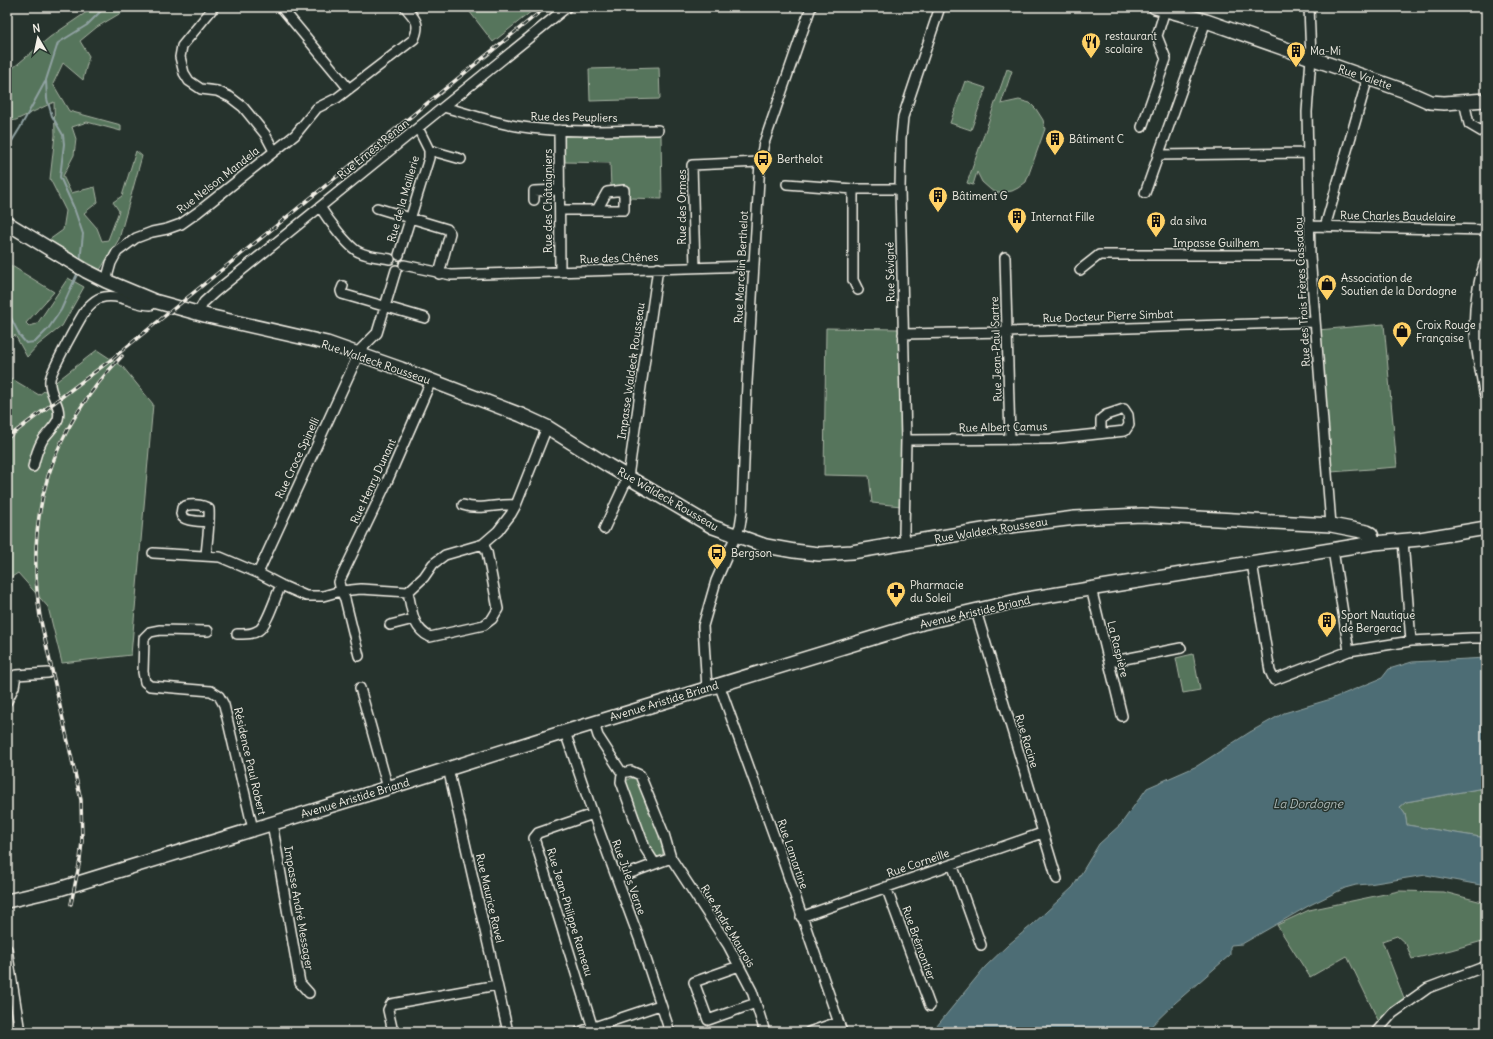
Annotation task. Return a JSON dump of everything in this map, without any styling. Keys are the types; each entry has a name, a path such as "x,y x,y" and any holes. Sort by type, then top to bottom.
{"main road":[{"name":"Rue Valette","path":"1164,8 1206,21 1368,78 1430,102 1444,103 1486,100"},
{"name":"Rue Waldeck Rousseau","path":"7,223 86,271 154,301 197,314 327,343 431,380 521,415 547,427 628,477 713,526 736,536 766,546 819,554 852,552 996,528 1075,518 1142,515 1331,525 1371,534 1374,543"},
{"path":"1486,265 1482,295 1476,310 1477,332 1486,392"},
{"name":"Avenue Aristide Briand","path":"7,902 59,889 713,686 922,623 1021,600 1091,588 1374,543 1403,541 1486,528"}],"street":[{"name":"Rue Nelson Mandela","path":"214,7 182,46 180,57 184,72 189,81 201,89 217,91 230,97 243,106 265,134 274,151"},
{"path":"281,7 349,89"},
{"name":"Rue Nelson Mandela","path":"106,281 111,262 118,252 136,238 181,224 295,135 317,108 337,98 414,39 418,31 418,24 405,7"},
{"name":"Rue Ernest Renan","path":"197,314 204,302 215,292 567,7"},
{"name":"Rue Marcelin Berthelot","path":"713,686 703,626 716,581 740,526 742,513 753,266 760,162 764,143 811,7"},
{"name":"Rue Sévigné","path":"906,544 904,534 906,440 900,189 901,138 903,117 940,7"},
{"name":"Rue des Trois Frères Cassadou","path":"1310,7 1311,58 1307,112 1310,255 1314,322 1331,525"},
{"path":"1142,127 1166,59 1157,36 1164,8"},
{"path":"1145,193 1206,21"},
{"path":"1325,227 1368,78"},
{"path":"1464,101 1469,124 1486,134"},
{"name":"Rue des Peupliers","path":"444,106 495,121 529,128 559,130 658,130"},
{"name":"Rue de la Maillerie","path":"399,255 428,158 429,150 418,128"},
{"name":"Rue des Châtaigniers","path":"559,130 560,271"},
{"path":"429,150 461,160"},
{"path":"1158,155 1307,153"},
{"name":"Rue des Ormes","path":"695,267 692,165 760,162"},
{"path":"787,184 853,189 900,189"},
{"path":"853,189 853,280 858,290"},
{"path":"534,200 534,191 560,190"},
{"path":"320,207 350,246 359,252 375,257 390,259 395,255 399,255 403,258 404,265 401,269 396,270"},
{"path":"377,208 447,229 450,233 440,274"},
{"path":"560,210 597,210"},
{"name":"Rue Charles Baudelaire","path":"1309,226 1486,230"},
{"name":"Impasse Guilhem","path":"1080,270 1099,255 1310,255"},
{"name":"Rue Jean-Paul Sartre","path":"1005,257 1010,439"},
{"path":"390,259 390,266 396,270"},
{"name":"Rue des Chênes","path":"404,265 440,274 451,275 753,266"},
{"name":"Impasse Waldeck Rousseau","path":"604,530 628,477 658,268"},
{"path":"359,354 361,349 377,334 396,270"},
{"path":"342,286 342,294 425,318"},
{"path":"33,467 36,453 42,441 58,419 58,409 51,390 50,380 54,368 88,307 99,298 112,296 126,298 143,305 151,305 154,301"},
{"name":"Rue Docteur Pierre Simbat","path":"903,334 1314,322"},
{"name":"Rue Croce Spinelli","path":"258,573 359,354"},
{"name":"Rue Henry Dunant","path":"341,591 339,582 386,484 431,380"},
{"path":"153,554 206,556 226,559 306,596 323,596 341,591 361,590 408,592 424,577 433,564 445,555 483,544 498,531 516,505 547,427"},
{"name":"Rue Albert Camus","path":"906,440 1050,439 1101,433"},
{"path":"463,505 471,508 506,504 516,505"},
{"path":"206,556 208,522"},
{"path":"1403,541 1411,641"},
{"path":"408,592 416,624 422,633 430,637 484,625 492,619 498,609 487,552 483,544"},
{"path":"1333,550 1349,651"},
{"path":"1252,562 1270,671 1274,680 1349,651 1411,641 1486,638"},
{"path":"238,634 251,634 259,630 264,624 281,585"},
{"name":"La Raspière","path":"1091,588 1122,716"},
{"path":"341,591 345,599 359,656"},
{"name":"Rue Racine","path":"976,611 1057,879"},
{"path":"390,625 414,619"},
{"name":"Résidence Paul Robert","path":"208,631 160,630 150,632 144,638 143,672 145,682 150,686 211,691 219,696 224,705 253,829"},
{"path":"1109,662 1181,648"},
{"path":"7,701 14,687 16,675 48,673"},
{"name":"Rue Lamartine","path":"713,686 782,858 801,917 842,1032"},
{"path":"360,688 388,788"},
{"path":"594,723 598,736 622,773 621,782 644,848 655,864"},
{"name":"Rue Jules Verne","path":"565,732 593,814 640,941 670,1032"},
{"name":"Rue Maurice Ravel","path":"448,768 508,1032"},
{"name":"Rue André Maurois","path":"622,773 631,771 640,775 664,834 671,858 728,945 752,992 765,1032"},
{"name":"Rue Jean-Philippe Rameau","path":"593,814 538,834 534,838 593,1030"},
{"name":"Impasse André Messager","path":"272,823 300,983 309,993"},
{"name":"Rue Corneille","path":"801,917 1042,833"},
{"path":"617,878 671,858"},
{"path":"952,864 981,945"},
{"name":"Rue Brémontier","path":"886,887 930,1006"},
{"path":"7,949 20,1032"},
{"path":"739,966 694,982 708,1020 756,1003"},
{"path":"1376,1032 1393,1013 1428,988 1486,966"},
{"path":"393,1032 388,1010 391,1004 498,985"},
{"path":"579,1032 593,1030 660,1005"},
{"path":"809,1032 838,1022"}],"green space":[{"path":"94,7 131,7 97,27 80,41 89,56 83,80 63,63 53,84 69,111 121,125 121,131 87,122 72,127 76,139 74,155 63,176 71,193 95,187 98,202 84,213 97,228 102,241 108,240 119,211 113,202 122,196 136,151 142,156 119,239 100,270 49,240 63,230 66,211 50,179 55,135 54,102 16,120 11,121 7,114 7,73 50,37"},
{"path":"466,7 537,7 493,42"},
{"path":"659,67 660,99 590,101 589,69"},
{"path":"1007,69 1012,71 1001,104 1019,100 1030,103 1043,120 1045,129 1026,182 1012,191 998,193 991,190 982,182 977,172 973,185 967,183"},
{"path":"965,81 986,88 971,130 950,123"},
{"path":"563,134 661,135 662,199 629,198 629,186 611,187 610,163 565,162"},
{"path":"7,263 54,292 26,323 29,326 37,324 68,278 84,287 62,326 38,345 27,357 15,335 10,340 7,339"},
{"path":"1384,324 1397,467 1331,472 1318,330"},
{"path":"826,328 900,329 901,506 872,503 869,476 824,475"},
{"path":"97,350 123,367 153,404 131,655 62,663 48,607 18,573 7,580 7,376 39,395"},
{"path":"1193,654 1200,690 1183,693 1176,658"},
{"path":"630,778 639,780 663,846 663,853 661,857 656,858 651,856 626,785 626,781"},
{"path":"1478,789 1486,789 1486,838 1407,825 1405,814 1400,807 1406,802"},
{"path":"1399,891 1444,892 1486,903 1486,940 1412,959 1406,944 1397,936 1382,941 1404,998 1379,1022 1347,956 1310,977 1277,925 1309,910"}],"water":[{"name":"La Dordogne","path":"1486,658 1486,789 1478,789 1406,802 1400,807 1405,814 1407,825 1486,838 1486,886 1426,875 1356,885 1345,888 1310,905 1242,944 1231,945 1230,955 1175,1003 1145,1032 932,1032 985,967 1073,887 1099,844 1121,824 1147,788 1197,766 1250,732 1284,713 1331,699 1382,678 1389,669 1412,662"}],"waterway":[{"path":"80,262 83,234 74,208 60,177 64,144 63,135 52,116 47,99 46,80 58,43 87,25 105,7"},
{"path":"7,149 45,82"},
{"path":"7,310 20,336 26,343 35,342 48,329 61,310 78,272"}],"railway":[{"path":"7,438 108,362 546,7"},
{"path":"71,904 80,860 82,841 81,800 40,617 36,579 36,543 40,509 48,476 60,445 76,414 97,385 122,356"}],"place":[{"name":"restaurant scolaire","path":"1091,59"},
{"name":"Ma-Mi","path":"1296,68"},
{"name":"Bâtiment C","path":"1055,156"},
{"name":"Berthelot","path":"763,176"},
{"name":"Bâtiment G","path":"938,213"},
{"name":"Internat Fille","path":"1017,234"},
{"name":"da silva","path":"1156,238"},
{"name":"Association de Soutien de la Dordogne","path":"1327,301"},
{"name":"Croix Rouge Française","path":"1402,348"},
{"name":"Bergson","path":"717,570"},
{"name":"Pharmacie du Soleil","path":"896,608"},
{"name":"Sport Nautique de Bergerac","path":"1327,638"}]}
